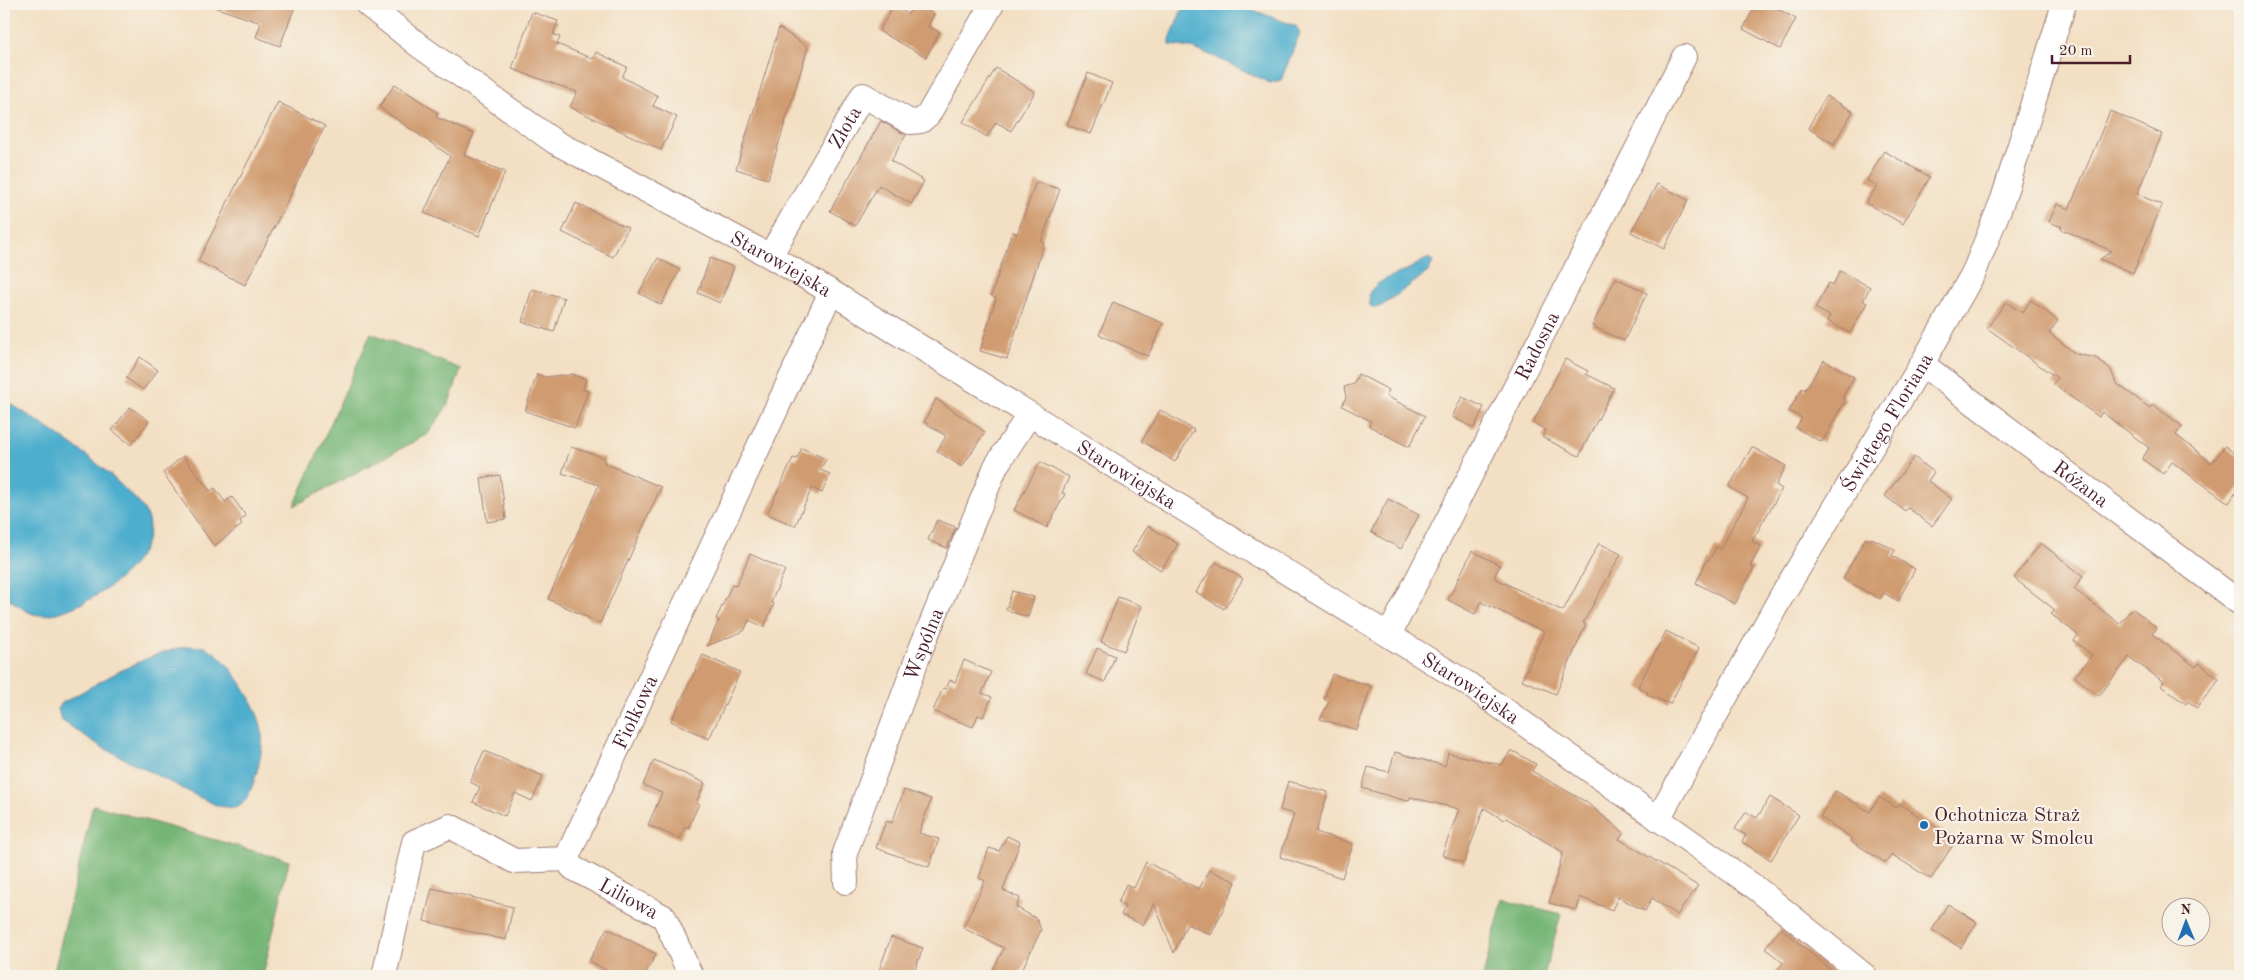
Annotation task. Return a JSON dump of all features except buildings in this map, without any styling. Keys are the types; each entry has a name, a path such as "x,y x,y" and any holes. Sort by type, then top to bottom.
{"street":[{"name":"Starowiejska","path":"367,4 421,47 555,142 770,256 831,292 1468,684 1756,888 1865,976"},
{"name":"Złota","path":"770,256 863,95 910,122 922,121 928,115 992,4"},
{"name":"Świętego Floriana","path":"1658,819 1781,597 1922,364 1974,272 2003,199 2064,4"},
{"name":"Radosna","path":"1389,635 1684,57"},
{"name":"Fiołkowa","path":"566,858 831,292"},
{"name":"Różana","path":"1922,364 2240,602"},
{"name":"Wspólna","path":"846,882 845,853 920,651 996,466 1029,415"},
{"path":"384,976 414,842 450,826 514,861 566,858"},
{"name":"Liliowa","path":"566,858 573,868 664,917 691,976"}],"green space":[{"path":"371,333 461,369 449,403 428,434 294,506"},
{"path":"93,805 289,861 263,976 53,976"},
{"path":"1503,899 1561,914 1544,976 1483,976"}],"water":[{"path":"1184,4 1237,4 1296,26 1300,33 1281,80 1270,83 1213,56 1191,48 1170,45 1170,39"},
{"path":"1429,258 1433,262 1428,272 1383,305 1376,308 1370,306 1369,293 1377,284"},
{"path":"4,399 67,441 97,464 136,500 145,512 149,530 144,548 133,565 97,595 77,606 57,613 40,615 30,613 4,597"},
{"path":"189,646 204,647 223,660 249,696 260,721 262,747 256,775 245,800 234,808 218,806 201,798 100,746 61,720 58,709 62,703 108,677 140,662 156,655"}],"place":[{"name":"Ochotnicza Straż Pożarna w Smolcu","path":"1924,825"}]}
